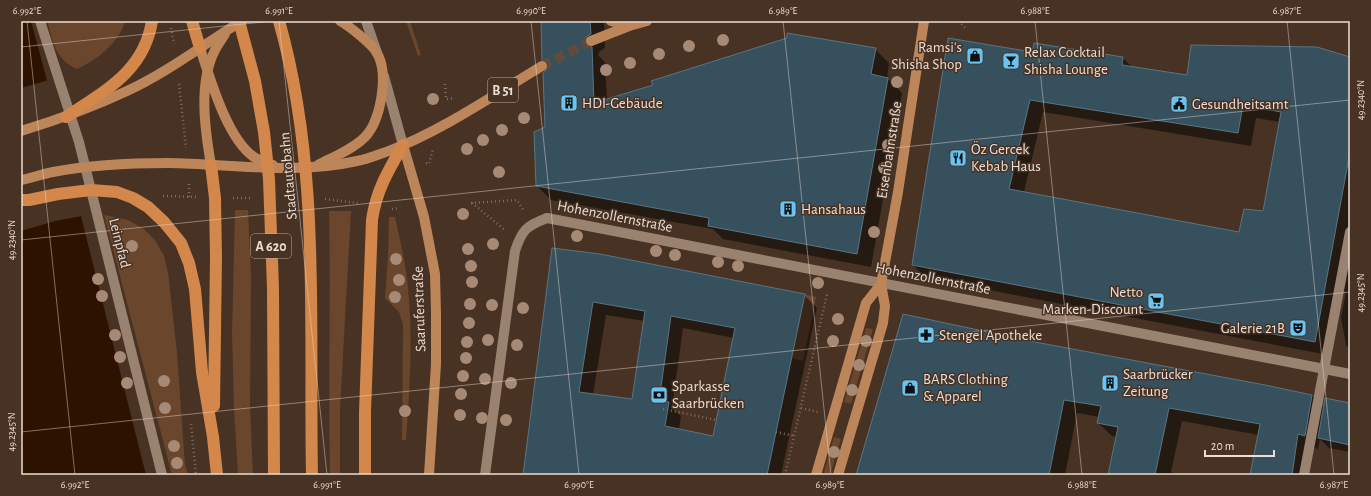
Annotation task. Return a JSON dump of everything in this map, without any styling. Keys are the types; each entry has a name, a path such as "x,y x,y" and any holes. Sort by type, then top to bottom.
{"highway":[{"path":"66,117 117,83 138,59 146,45 152,21"},
{"path":"192,21 200,48"},
{"name":"A 620","path":"239,21 255,81 264,132 269,179 273,288 274,475"},
{"name":"Stadtautobahn","path":"279,21 293,84 307,176 312,475"},
{"path":"365,475 365,412 372,220 374,206 385,175 403,145"},
{"path":"211,165 215,198 216,257 213,437"},
{"path":"21,200 91,190 117,192 133,198 148,207 164,222 181,243 189,263 195,289 202,372 213,437 216,469"}],"main road":[{"path":"21,131 66,117 128,90 200,48 242,21"},
{"path":"611,21 629,26"},
{"path":"591,41 629,26 647,21"},
{"name":"Eisenbahnstraße","path":"838,475 883,323 884,306 882,284 898,192 924,21"},
{"path":"314,167 359,142 366,135 376,117 380,102 383,72 377,53 357,33 342,22"},
{"path":"21,180 52,172 93,166 167,163 211,165 204,109 208,72 215,51 228,30"},
{"path":"200,48 230,128 240,143 254,156 281,169"},
{"name":"B 51","path":"211,165 281,169 331,166 359,161 403,145 437,129 542,66"},
{"name":"Saaruferstraße","path":"403,145 424,217 435,274 436,364 429,475"},
{"path":"816,475 866,303 882,284"}],"street":[{"name":"Leinpfad","path":"40,21 79,142 162,475"},
{"path":"366,21 377,53"},
{"path":"383,72 403,145"},
{"name":"Hohenzollernstraße","path":"485,475 515,251 524,231 532,224 547,218 1350,374"},
{"path":"1304,475 1350,232"}],"path":[{"path":"959,21 967,30"},
{"path":"168,31 176,25"},
{"path":"171,28 174,44"},
{"path":"179,84 186,149"},
{"path":"445,84 446,99 450,99"},
{"path":"189,184 189,197"},
{"path":"157,196 204,198"},
{"path":"509,234 471,203 517,200"},
{"path":"785,475 827,294"},
{"path":"663,409 716,420"},
{"path":"776,432 795,436"},
{"path":"194,465 196,475"}],"shaded area":[{"path":"21,21 31,21 146,475 21,475"},
{"path":"47,21 125,21 118,37 106,50 92,61 77,69 59,55 53,43"},
{"path":"406,21 410,21 421,55 418,56"},
{"path":"235,210 248,210 251,277 250,405 253,475 238,475 232,335"},
{"path":"329,211 351,211 340,410 340,475 330,475"},
{"path":"104,215 128,220 144,229 155,240 164,256 168,272 177,353 185,465 188,475 172,475"},
{"path":"389,217 395,217 405,264 410,313 411,334 409,398 406,440 402,440 403,325 399,312 385,298"},
{"path":"805,294 816,297 803,361 792,358"},
{"path":"866,328 873,329 851,404 844,402"},
{"path":"834,437 841,439 830,475 823,475"}],"pier":[{"path":"49,80 82,216 55,221 21,231 21,88"}],"building":[{"path":"541,21 590,21 591,34 586,37 585,40 587,46 592,47 594,103 653,85 651,81 787,38 787,33 876,48 871,74 888,78 857,254 708,226 709,218 536,186 534,132 545,127 543,73 548,66 547,62 542,60"},
{"path":"948,38 1032,52 1034,43 1123,57 1122,65 1187,75 1191,45 1317,47 1350,57 1350,152 1315,342 912,265","holes":["1030,100 1238,133 1243,105 1281,112 1263,211 1244,209 1239,232 1009,189"]},
{"path":"552,248 600,254 805,294 767,475 523,475","holes":["593,302 645,311 632,399 579,392","671,316 735,328 713,436 665,426 669,402 659,401"]},
{"path":"903,314 1035,342 1312,395 1305,436 1298,434 1292,475 1250,475 1260,424 1169,408 1155,475 1108,475 1118,427 1097,423 1101,406 1064,400 1049,475 856,475"},
{"path":"1325,398 1350,403 1350,445 1318,438"}],"tunnel":[{"path":"542,66 591,41"}],"place":[{"name":"Ramsi's Shisha Shop","path":"975,56"},
{"name":"Relax Cocktail Shisha Lounge","path":"1011,61"},
{"name":"HDI-Gebäude","path":"569,103"},
{"name":"Gesundheitsamt","path":"1179,104"},
{"name":"Öz Gercek Kebab Haus","path":"958,158"},
{"name":"Hansahaus","path":"788,209"},
{"name":"Netto Marken-Discount","path":"1156,301"},
{"name":"Galerie 21B","path":"1298,328"},
{"name":"Stengel Apotheke","path":"926,335"},
{"name":"Saarbrücker Zeitung","path":"1110,383"},
{"name":"BARS Clothing & Apparel","path":"910,388"},
{"name":"Sparkasse Saarbrücken","path":"659,395"}]}
